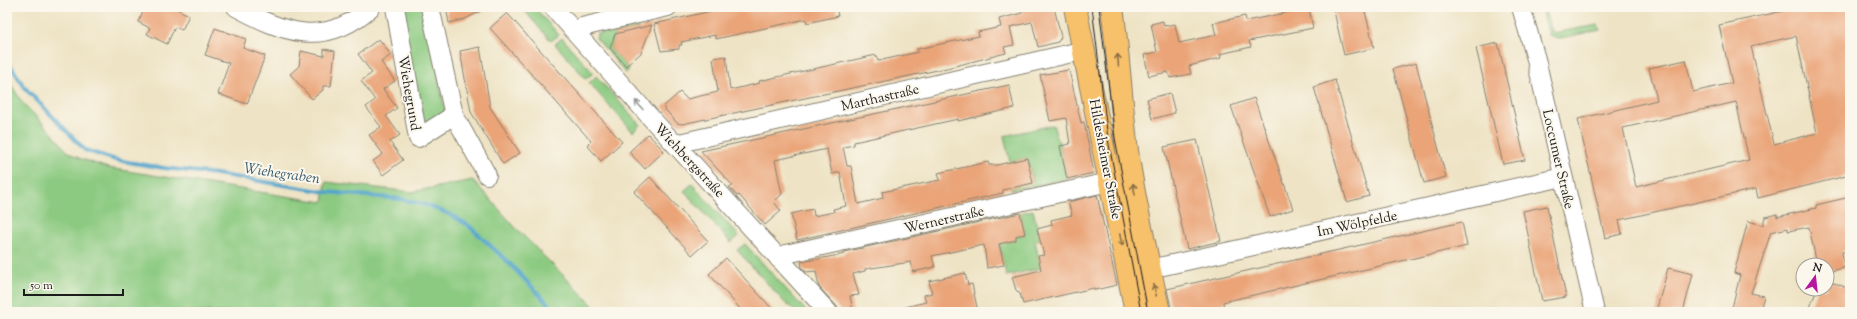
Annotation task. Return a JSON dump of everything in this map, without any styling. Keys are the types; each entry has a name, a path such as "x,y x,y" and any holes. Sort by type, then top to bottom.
{"main road":[{"name":"Hildesheimer Straße","path":"1112,7 1117,43 1120,100 1129,159 1159,312"},
{"name":"Hildesheimer Straße","path":"1081,8 1085,50 1109,182 1136,312"}],"street":[{"path":"236,7 280,29 312,34 329,32 343,27 358,19 370,7"},
{"name":"Wiehegrund","path":"395,7 418,138 454,115"},
{"path":"430,7 454,115 487,175"},
{"name":"Wiehbergstraße","path":"553,7 828,312"},
{"path":"576,32 582,27 668,7"},
{"name":"Loccumer Straße","path":"1521,7 1536,59 1595,312"},
{"name":"Marthastraße","path":"675,144 1085,50"},
{"name":"Im Wölpfelde","path":"1150,269 1563,177"},
{"name":"Wernerstraße","path":"780,259 786,254 1109,182"}],"green space":[{"path":"400,7 424,7 446,115 426,125 420,119"},
{"path":"521,7 534,7 559,35 551,41"},
{"path":"1541,7 1543,7 1553,33 1598,25 1601,30 1556,39 1549,35"},
{"path":"637,24 638,28 615,34 610,48 629,69 626,73 596,38 597,34"},
{"path":"562,38 593,73 586,79 555,44"},
{"path":"596,76 640,125 633,132 589,83"},
{"path":"7,78 22,102 54,135 68,152 79,158 108,168 323,202 326,182 412,192 473,180 515,227 600,312 7,312"},
{"path":"1053,125 1060,146 1067,179 1013,190 1010,188 1033,182 1027,158 1010,162 1004,136"},
{"path":"692,184 739,236 731,243 684,191"},
{"path":"1033,210 1040,239 1035,241 1041,268 1006,276 1000,246 996,241 1006,242 1016,240 1016,236 1025,234 1020,213"},
{"path":"745,244 807,312 797,312 785,303 737,250"}],"building":[{"path":"145,7 173,7 189,15 182,30 175,27 167,44 147,34 150,28 138,22"},
{"path":"446,7 489,7 465,19 449,23"},
{"path":"729,7 836,7 838,16 807,23 806,19 716,39 715,35 681,42 682,45 679,45 679,49 661,51 654,24"},
{"path":"1021,7 1054,7 1061,37 1058,42 1038,47 1032,22 1010,27 1014,45 1004,47 1006,53 947,68 682,124 677,123 663,107 680,92 687,99 718,92 713,58 726,56 730,90 760,83 759,81 876,55 878,61 918,52 917,49 979,36 978,32 1001,27 999,19 1022,13"},
{"path":"1333,7 1364,7 1374,48 1344,55"},
{"path":"1802,7 1850,7 1850,175 1758,198 1756,189 1619,220 1622,234 1605,238 1578,119 1657,100 1649,68 1686,60 1693,92 1732,83 1719,25","holes":["1796,36 1817,133 1774,144 1751,46","1736,102 1749,160 1636,187 1623,128"]},
{"path":"1309,8 1313,28 1249,41 1251,47 1220,54 1221,58 1189,66 1191,74 1170,78 1168,72 1149,76 1144,55 1157,52 1151,24 1163,21 1164,26 1175,24 1179,43 1216,35 1213,23 1245,16 1246,21"},
{"path":"507,13 622,142 601,161 587,145 591,141 490,28"},
{"path":"652,25 641,53 626,66 610,48 615,34"},
{"path":"215,28 246,39 243,48 265,56 247,104 218,94 229,63 205,55"},
{"path":"379,39 391,55 381,62 395,81 383,89 397,108 386,116 400,135 390,142 403,160 383,175 373,161 383,154 369,135 381,127 366,107 375,100 361,81 372,73 358,54"},
{"path":"1498,43 1525,160 1503,164 1476,48"},
{"path":"480,47 490,107 520,153 503,164 471,112 460,51"},
{"path":"324,49 335,51 331,86 323,86 323,90 312,99 290,74 299,66 301,51 324,56"},
{"path":"1416,63 1446,177 1424,183 1393,69"},
{"path":"1069,70 1081,123 1084,122 1094,173 1067,179 1060,146 1070,144 1066,118 1050,121 1040,75"},
{"path":"1335,80 1369,196 1347,202 1314,87"},
{"path":"1009,85 1014,108 854,142 854,145 843,147 847,166 851,166 858,204 883,198 882,192 940,180 938,173 988,162 989,165 997,165 1027,158 1033,183 1003,190 1003,193 797,240 791,214 813,209 814,216 834,212 833,209 846,206 840,172 832,174 827,149 775,160 782,194 774,202 781,211 765,225 739,195 737,196 729,187 733,186 701,151"},
{"path":"1170,93 1175,113 1152,119 1147,99"},
{"path":"1254,98 1293,209 1270,217 1231,106"},
{"path":"648,134 664,151 645,169 629,152"},
{"path":"1197,140 1221,241 1187,249 1164,147"},
{"path":"650,177 708,241 692,255 634,192"},
{"path":"1097,195 1117,285 1095,290 1094,288 1023,304 1020,294 1016,290 1012,277 1041,270 1038,256 1044,255 1037,229 1052,225 1051,220 1072,215 1068,202"},
{"path":"1850,197 1850,251 1842,252 1844,268 1835,270 1835,257 1815,257 1809,227 1788,231 1788,228 1771,232 1751,293 1764,296 1761,307 1758,306 1757,312 1731,312 1740,275 1734,273 1748,221 1763,225 1765,217 1777,214 1777,217 1816,208 1816,205"},
{"path":"1547,206 1566,297 1542,301 1523,211"},
{"path":"1020,213 1025,234 1016,236 1016,240 999,244 1004,265 987,268 984,245 932,256 935,267 913,272 911,262 865,269 865,271 853,274 859,295 850,296 853,312 842,312 819,287 816,271 806,272 802,268 801,262 845,254 844,252"},
{"path":"1462,222 1467,246 1223,302 1224,309 1210,312 1172,312 1167,289"},
{"path":"726,258 775,312 743,312 709,274"},
{"path":"1668,268 1693,274 1683,312 1656,312"},
{"path":"965,273 968,285 972,284 978,312 902,312 901,308 926,302 924,295 932,293 929,281"},
{"path":"1835,283 1850,289 1850,300 1846,312 1817,312 1809,310 1814,297 1835,297"}],"waterway":[{"name":"Wiehegraben","path":"7,60 25,88 85,150 116,160 164,168 216,174 327,192 400,199 427,205 451,215 468,225 509,263 556,312"}],"tram line":[{"path":"1092,7 1108,139 1141,312"},
{"path":"1099,7 1115,138 1148,312"}]}
